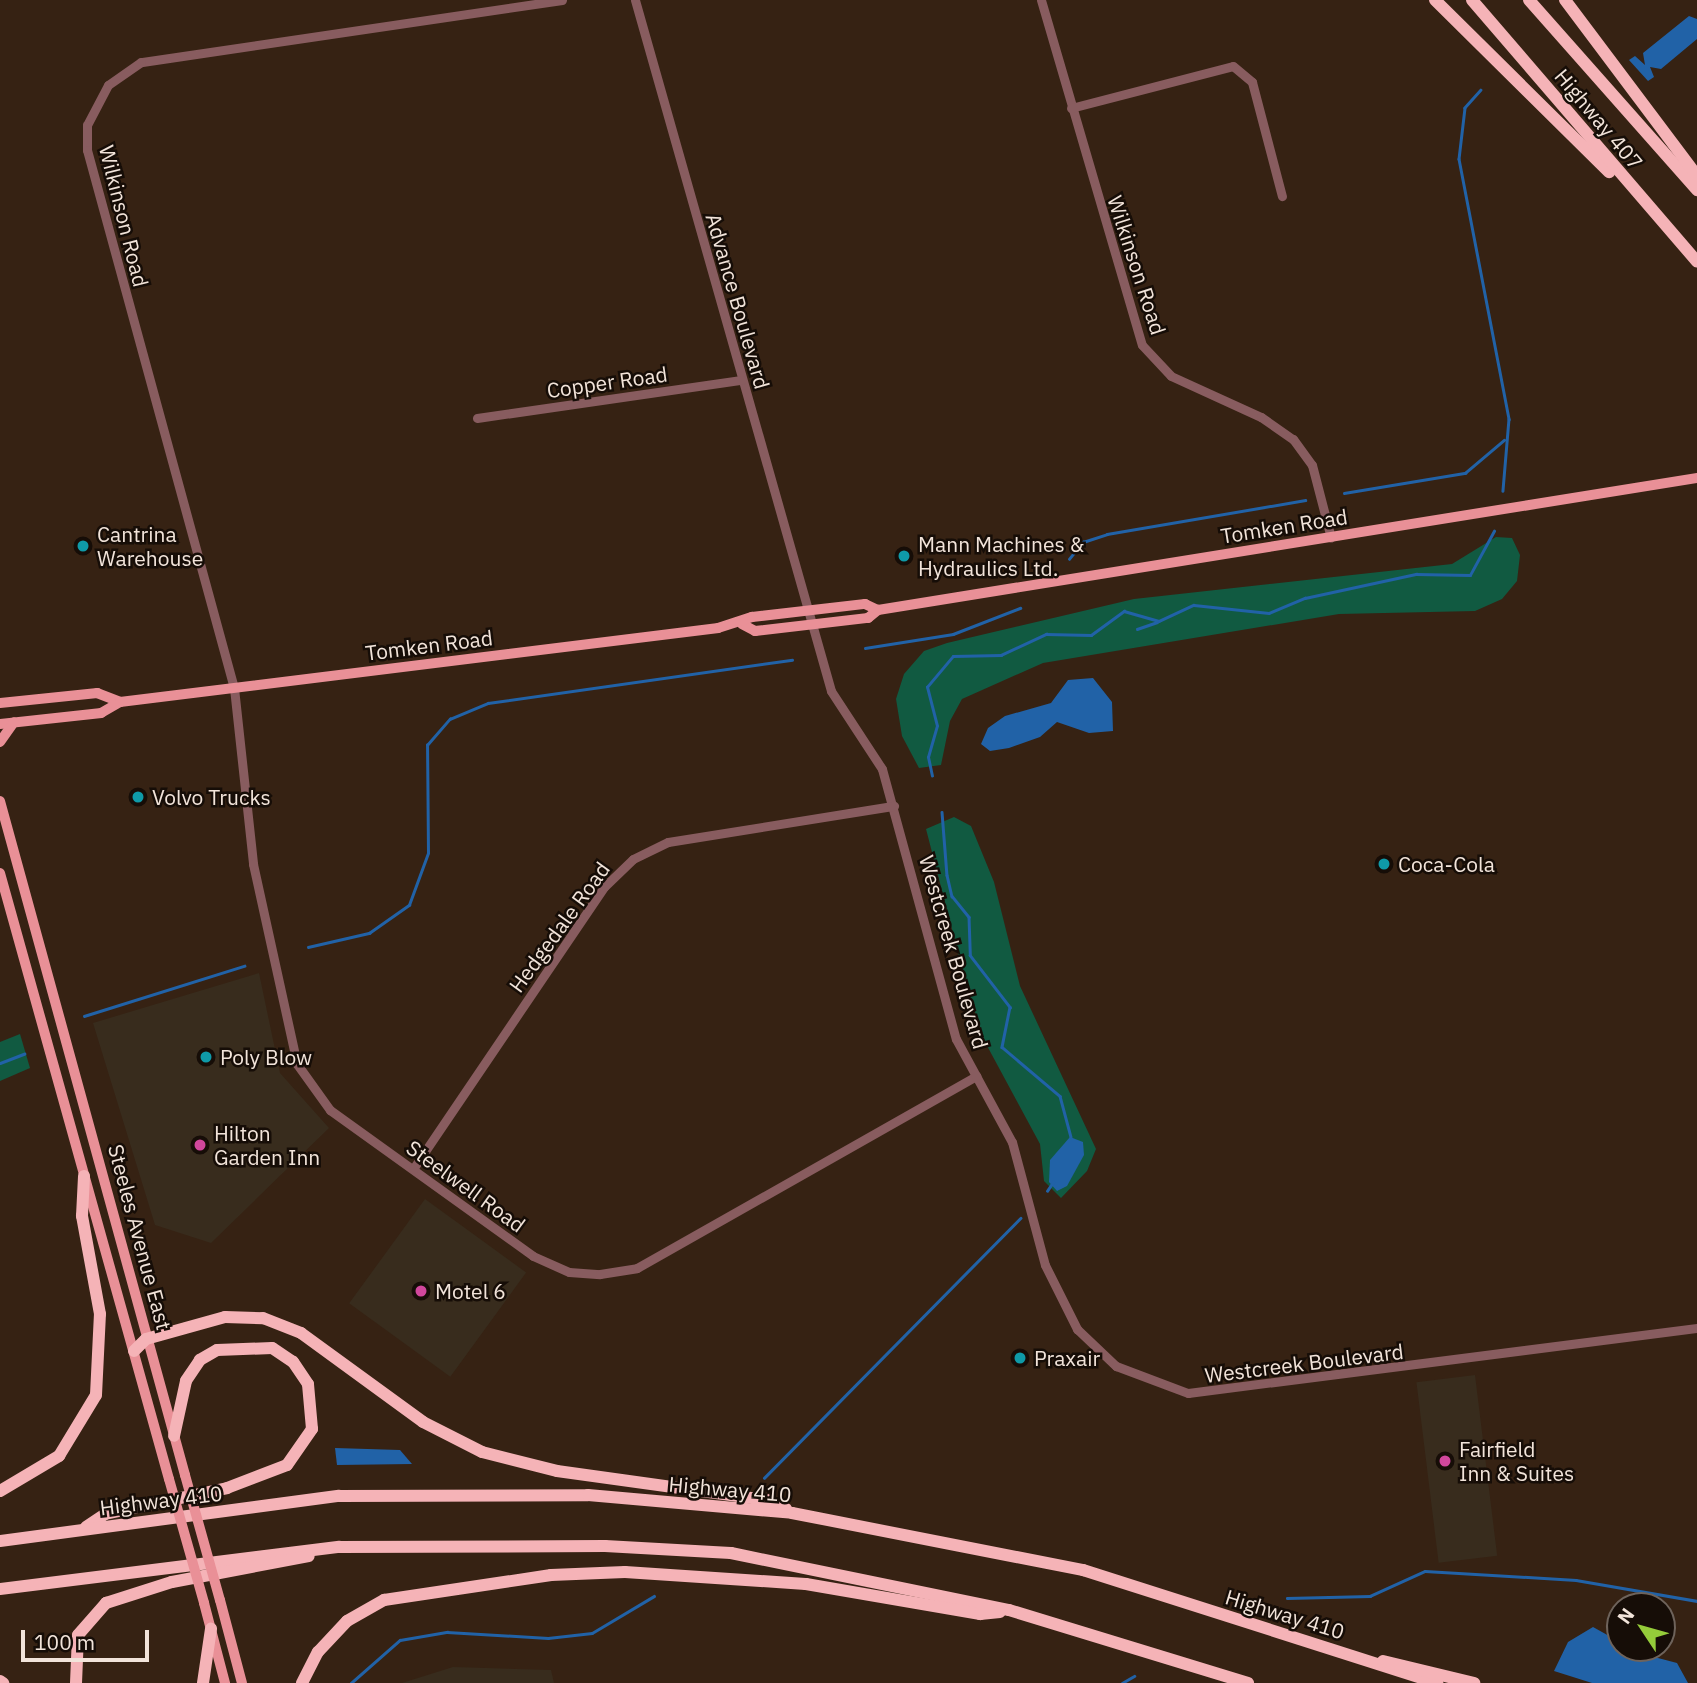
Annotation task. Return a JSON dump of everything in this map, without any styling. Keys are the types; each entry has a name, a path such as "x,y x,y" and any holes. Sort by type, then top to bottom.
{"highway":[{"path":"1435,0 1660,221"},
{"name":"Highway 407","path":"1472,0 1697,262"},
{"name":"Highway 407","path":"1529,0 1697,190"},
{"path":"1565,0 1697,176"},
{"path":"0,1492 59,1456 96,1395 100,1314 82,1216 84,1176"},
{"path":"134,1351 146,1339 225,1317 263,1318 301,1333 423,1422 482,1452 557,1471 767,1500 792,1513"},
{"path":"83,1529 105,1514 238,1485 287,1465 312,1429 309,1384 293,1362 272,1348 217,1350 200,1360 186,1381 174,1436"},
{"name":"Highway 410","path":"0,1541 339,1496 588,1495 792,1513 1083,1570 1437,1683"},
{"path":"0,1589 339,1548 605,1546 731,1553 1009,1610 1248,1683"},
{"path":"76,1683 78,1635 106,1603 150,1588 339,1548"},
{"path":"302,1683 318,1652 347,1621 384,1600 539,1576 625,1572 792,1583 980,1614 1009,1610"},
{"path":"203,1683 211,1629"},
{"path":"1372,1662 1402,1661 1474,1683"}],"main road":[{"name":"Tomken Road","path":"742,624 755,631 868,618 878,610 1697,478"},
{"name":"Tomken Road","path":"0,724 102,713 120,702 742,624 752,617 865,604 878,610"},
{"name":"Tomken Road","path":"0,703 97,693 120,702"},
{"path":"0,742 14,722"},
{"name":"Steeles Avenue East","path":"0,801 242,1683"},
{"name":"Steeles Avenue East","path":"0,873 225,1683"}],"street":[{"name":"Wilkinson Road","path":"234,688 87,150 91,110 112,80 149,61 562,0"},
{"name":"Advance Boulevard","path":"635,0 741,380 811,610"},
{"name":"Wilkinson Road","path":"1041,0 1142,345 1171,376 1261,417 1293,439 1312,465 1331,538"},
{"path":"1071,108 1233,66 1252,82 1282,196"},
{"name":"Copper Road","path":"477,418 741,380"},
{"name":"Westcreek Boulevard","path":"811,610 831,691 875,754 894,806 956,1039 1013,1142 1062,1305 1116,1366 1164,1387 1232,1392 1697,1328"},
{"name":"Steelwell Road","path":"234,688 253,864 297,1064 330,1110 549,1265 618,1273 976,1076"},
{"name":"Hedgedale Road","path":"413,1169 604,887 633,859 668,842 894,806"}],"shaded area":[{"path":"259,973 280,1073 329,1128 211,1243 155,1225 93,1023"},
{"path":"425,1199 526,1272 450,1377 349,1303"},
{"path":"1475,1375 1497,1556 1439,1563 1416,1382"},
{"path":"453,1667 551,1670 554,1683 402,1683"}],"green space":[{"path":"1496,537 1512,538 1520,555 1517,581 1502,599 1475,611 1339,614 1043,663 962,699 950,721 941,765 919,768 902,736 896,699 904,674 924,651 947,643 1134,599 1452,564"},
{"path":"954,817 971,826 994,882 1020,986 1096,1149 1087,1171 1061,1198 1044,1181 1040,1144 985,1042 968,991 926,829"},
{"path":"20,1034 30,1068 0,1081 0,1042"}],"water":[{"path":"1689,16 1697,19 1697,39 1661,69 1650,67 1654,77 1648,81 1629,60 1635,56 1645,65 1643,53"},
{"path":"1093,678 1112,702 1113,731 1089,733 1057,722 1040,737 1009,748 990,751 981,744 988,728 1005,716 1051,703 1068,680"},
{"path":"1070,1137 1083,1142 1084,1155 1067,1186 1057,1191 1049,1182 1050,1160"},
{"path":"335,1448 400,1450 412,1464 337,1465"},
{"path":"1593,1627 1606,1634 1606,1662 1673,1662 1677,1663 1688,1683 1592,1683 1554,1671 1568,1642"}],"waterway":[{"path":"1481,90 1465,108 1459,159 1509,419 1503,491"},
{"path":"1344,493 1465,473 1504,440"},
{"path":"1069,559 1083,542 1107,534 1305,500"},
{"path":"932,776 928,757 937,726 927,687 953,656 1001,655 1046,634 1091,635 1124,611 1159,621 1194,605 1269,613 1305,598 1416,574 1470,575 1494,531"},
{"path":"865,648 953,634 1020,608"},
{"path":"1137,629 1157,622"},
{"path":"308,947 369,933 409,905 428,853 427,745 450,719 488,703 792,660"},
{"path":"942,812 947,875 952,896 969,917 970,955 1010,1007 1002,1047 1060,1096 1071,1137"},
{"path":"84,1016 244,966"},
{"path":"0,1063 24,1054"},
{"path":"1047,1191 1053,1182"},
{"path":"764,1478 1020,1218"},
{"path":"1287,1598 1370,1596 1425,1571 1576,1580 1697,1601"},
{"path":"351,1683 400,1640 447,1632 548,1638 592,1633 654,1596"},
{"path":"1122,1683 1134,1676"}],"place":[{"name":"Cantrina Warehouse","path":"83,546"},
{"name":"Mann Machines & Hydraulics Ltd.","path":"904,556"},
{"name":"Volvo Trucks","path":"138,797"},
{"name":"Coca-Cola","path":"1384,864"},
{"name":"Poly Blow","path":"206,1057"},
{"name":"Hilton Garden Inn","path":"200,1145"},
{"name":"Motel 6","path":"421,1291"},
{"name":"Praxair","path":"1020,1358"},
{"name":"Fairfield Inn & Suites","path":"1445,1461"}]}
